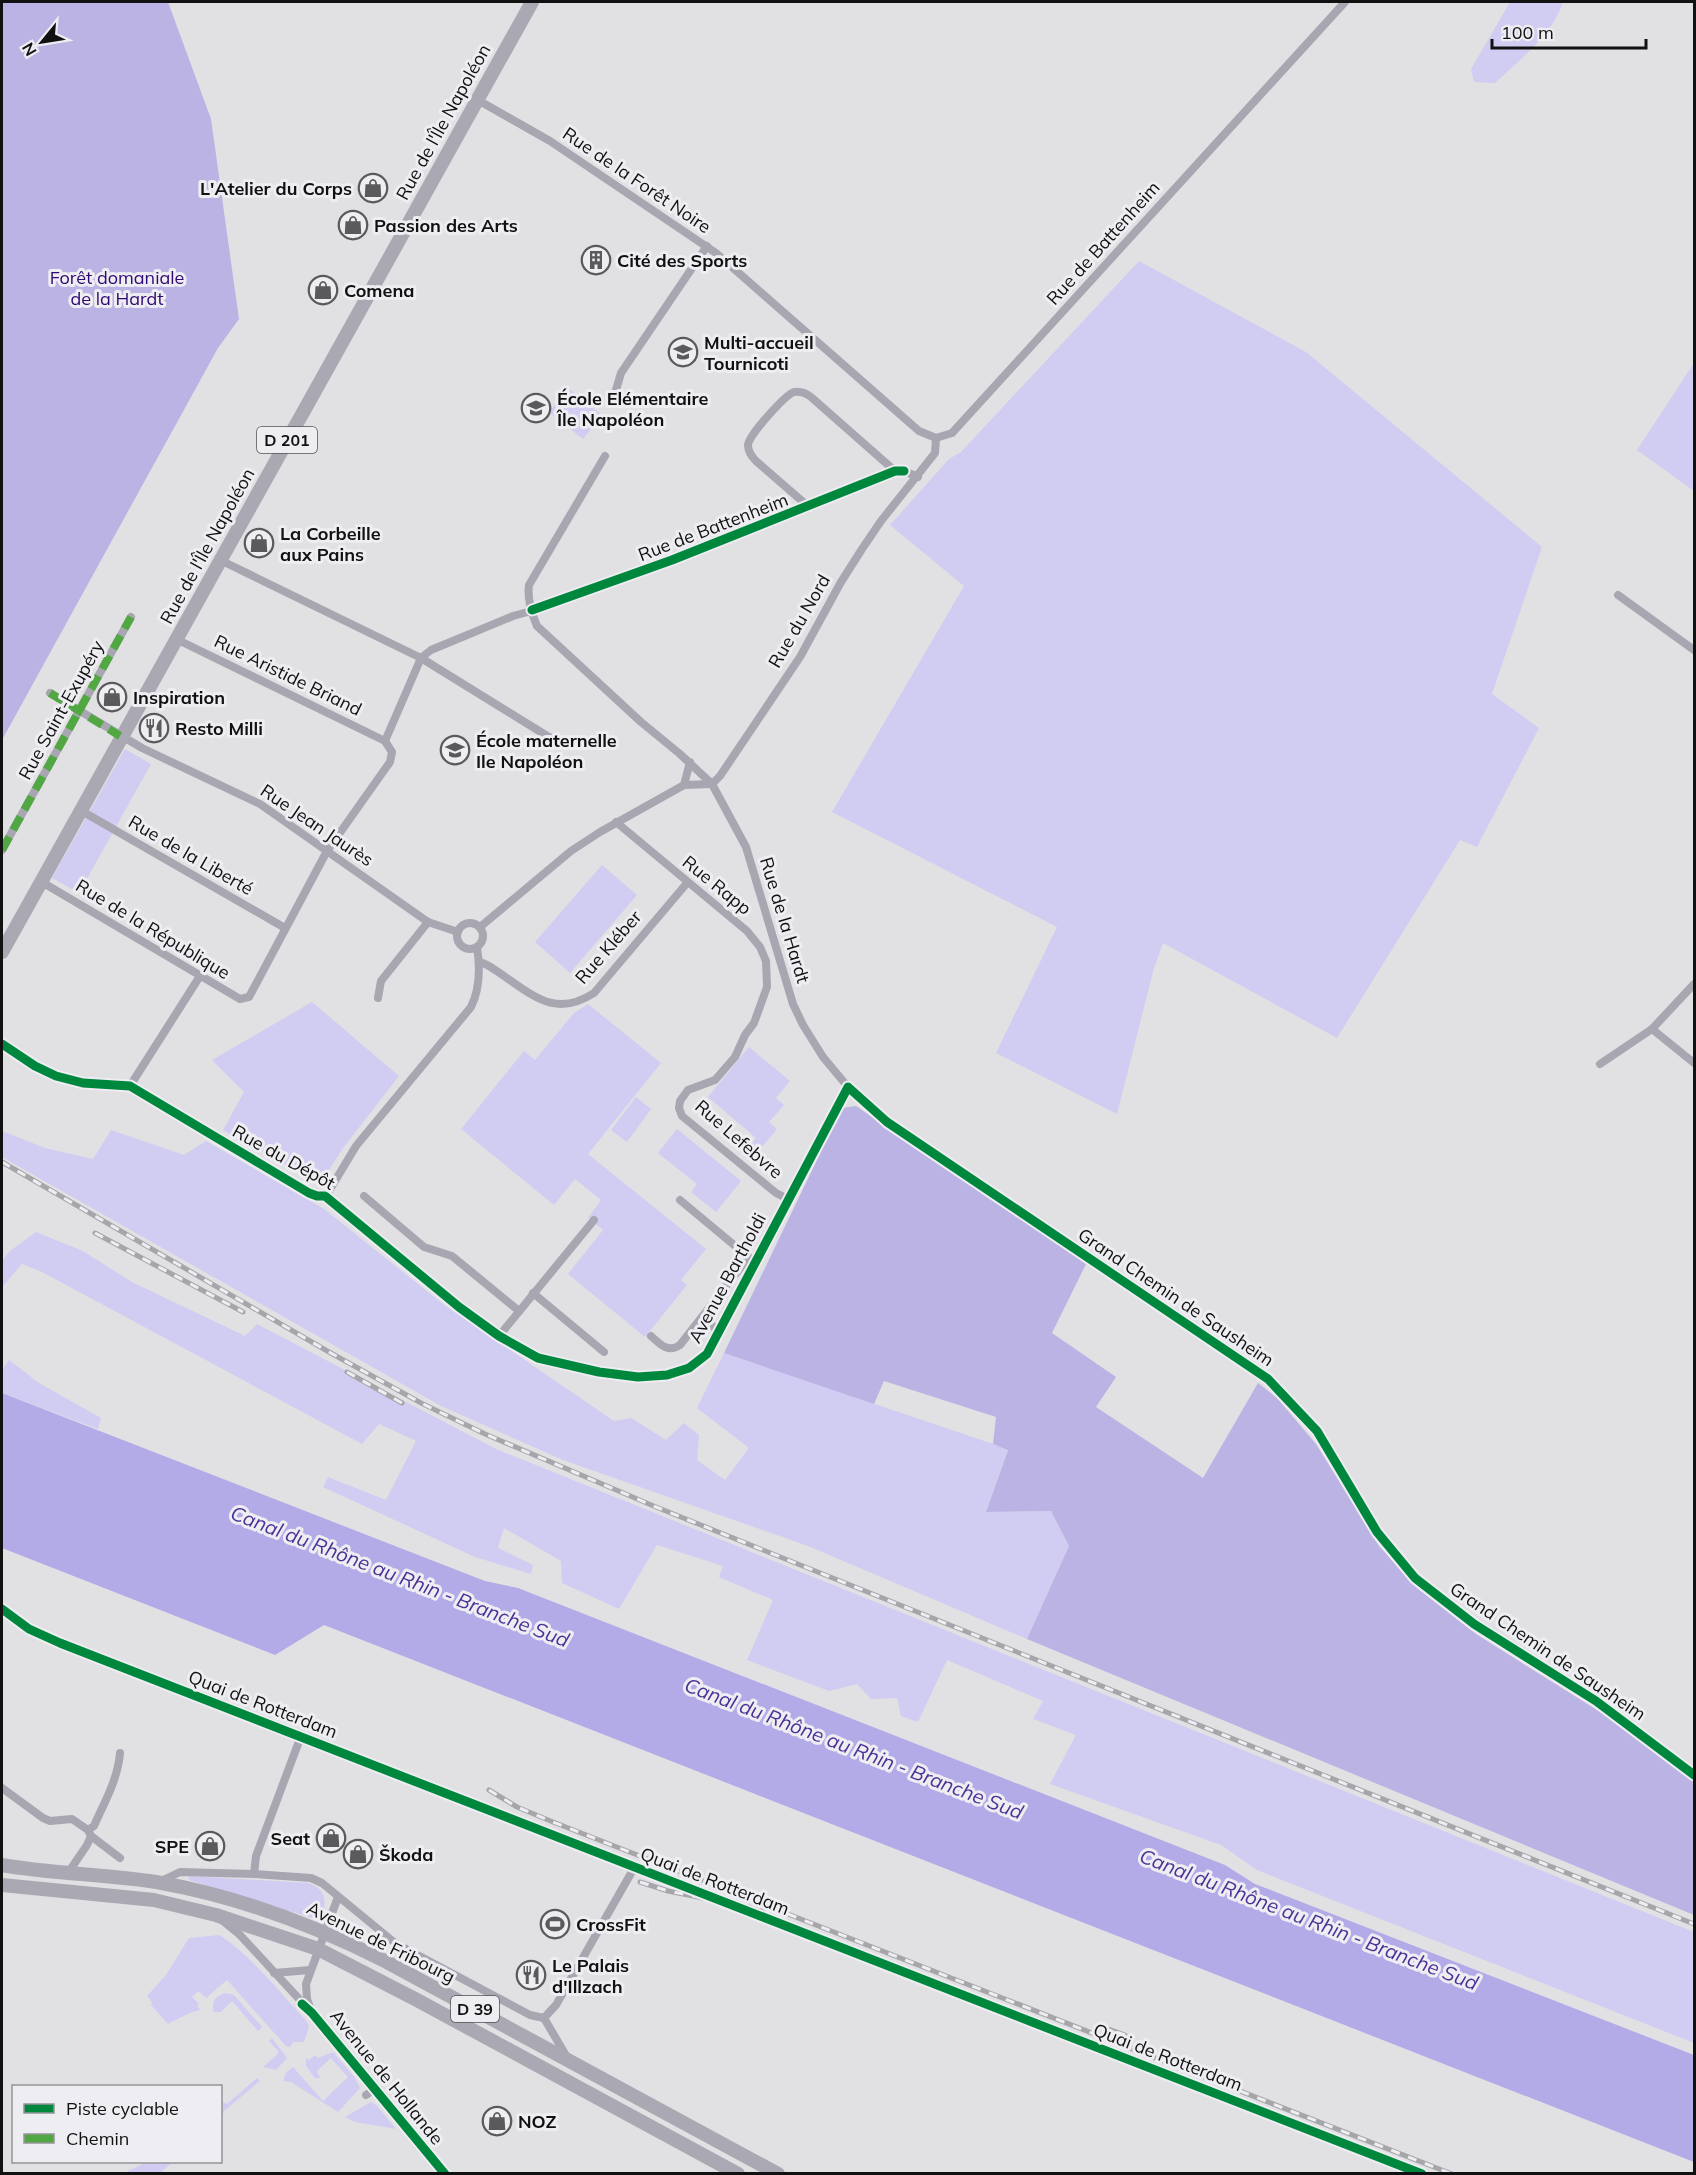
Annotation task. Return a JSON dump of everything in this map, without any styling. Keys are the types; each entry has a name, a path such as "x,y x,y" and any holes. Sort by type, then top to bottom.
{"main road":[{"name":"Rue de l'Île Napoléon","path":"2,952 120,736 532,2"},
{"name":"Avenue de Fribourg","path":"2,1865 29,1870 157,1882 224,1897 325,1931 385,1960 778,2174"},
{"name":"Avenue de Fribourg","path":"2,1885 154,1900 216,1915 318,1949 738,2174"}],"street":[{"name":"Rue de Battenheim","path":"936,438 952,433 1345,2"},
{"name":"Rue de la Forêt Noire","path":"476,99 550,141 707,246 919,431 936,438"},
{"path":"616,390 621,373 707,246"},
{"path":"809,507 756,461 749,453 748,446 751,438 784,398 794,392 811,397 895,471 904,471 918,477 935,453 936,438"},
{"path":"532,610 529,585 605,456"},
{"name":"Rue de Battenheim","path":"421,658 431,650 513,616 672,560 895,471"},
{"name":"Rue du Nord","path":"712,784 725,769 800,657 862,549 881,521 918,477"},
{"path":"220,560 421,658 557,742"},
{"path":"1618,595 1695,650"},
{"name":"Rue de la Hardt","path":"532,610 537,626 712,784 746,847 797,1013 823,1056 848,1087"},
{"name":"Rue Saint-Exupéry","path":"2,850 131,617"},
{"name":"Rue Aristide Briand","path":"176,639 386,741"},
{"path":"285,928 327,851 390,762 392,752 386,741 421,658"},
{"name":"Rue Jean Jaurès","path":"50,693 120,736 260,804 428,922 458,932"},
{"path":"684,785 690,762"},
{"path":"480,927 572,851 616,822 684,785 712,784"},
{"name":"Rue de la Liberté","path":"80,810 285,928"},
{"name":"Rue Rapp","path":"616,822 747,931 764,956 768,980 765,996 754,1023"},
{"name":"Rue de la République","path":"40,881 240,999 249,997 285,928"},
{"name":"Rue Kléber","path":"479,962 490,966 545,1002 563,1005 580,1001 594,993 687,883"},
{"path":"378,998 381,981 428,922"},
{"path":"324,1196 356,1146 471,1007 477,987 479,962 477,947 483,939 480,927 473,923 463,925 458,932 459,942 467,948 477,947"},
{"path":"2,1044 56,1076 82,1083 130,1086 200,976"},
{"path":"1599,1064 1652,1029 1695,984"},
{"name":"Rue Lefebvre","path":"754,1023 745,1035 735,1057 715,1080 688,1090 680,1101 680,1108 682,1116 776,1193 788,1199"},
{"path":"1652,1029 1695,1063"},
{"name":"Rue du Dépôt","path":"130,1086 309,1193 324,1196 459,1307 499,1336"},
{"name":"Avenue Bartholdi","path":"499,1336 538,1358 599,1372 638,1377 667,1375 689,1368 707,1354 752,1260 788,1199 848,1087"},
{"name":"Grand Chemin de Sausheim","path":"848,1087 887,1122 1268,1379 1317,1431 1377,1532 1415,1578 1474,1624 1534,1664 1596,1701 1695,1775"},
{"path":"364,1196 424,1247 452,1256 519,1311"},
{"path":"651,1336 667,1349 674,1349 686,1339 752,1260 680,1200"},
{"path":"499,1336 594,1220"},
{"path":"533,1293 604,1352"},
{"path":"703,1317 719,1332"},
{"name":"Quai de Rotterdam","path":"2,1610 29,1629 60,1643 1422,2174"},
{"path":"254,1874 256,1856 301,1736"},
{"path":"68,1873 87,1845 89,1833 114,1780 119,1766 120,1753"},
{"path":"2,1788 43,1818 50,1821 72,1819 120,1858"},
{"path":"544,2018 556,2005 634,1868"},
{"path":"157,1882 180,1872 310,1878 322,1883 395,1943 530,2015 544,2018 568,2060"},
{"name":"Avenue de Hollande","path":"312,2013 306,1990 310,1970 338,1897"},
{"name":"Avenue de Hollande","path":"216,1915 240,1935 312,2013 445,2174"},
{"path":"274,1973 310,1970"},
{"path":"366,2095 375,2089"}],"shaded area":[{"path":"1510,2 1563,2 1544,36 1495,83 1474,82 1471,69"},
{"path":"1139,261 1306,352 1542,547 1492,694 1539,728 1477,847 1460,840 1337,1038 1163,943 1154,968 1117,1114 996,1053 1057,927 832,812 964,586 890,525 949,459 961,452"},
{"path":"1694,363 1694,491 1637,450"},
{"path":"568,388 602,415 583,439 549,412"},
{"path":"125,749 151,764 79,893 52,878"},
{"path":"602,865 637,895 570,973 535,942"},
{"path":"312,1002 399,1076 343,1148 327,1173 308,1178 223,1130 244,1092 212,1060"},
{"path":"588,1004 661,1063 588,1154 706,1249 681,1280 687,1285 645,1337 568,1274 603,1230 588,1218 601,1200 575,1179 554,1205 461,1129 524,1051 535,1060 574,1013"},
{"path":"749,1047 790,1081 776,1098 784,1105 769,1122 777,1129 752,1159 744,1153 756,1138 708,1097"},
{"path":"636,1097 651,1109 627,1142 611,1130"},
{"path":"677,1129 741,1181 716,1212 691,1192 697,1184 658,1153"},
{"path":"111,1130 184,1155 206,1141 324,1209 443,1304 614,1421 631,1418 666,1440 684,1423 699,1435 697,1460 725,1480 749,1448 697,1408 724,1353 1008,1449 986,1512 1051,1511 1069,1546 1027,1639 808,1546 563,1460 441,1406 2,1157 2,1131 45,1148 93,1159"},
{"path":"36,1232 83,1251 132,1282 245,1336 257,1324 496,1449 1694,1932 1694,2043 1257,1870 1221,1845 1050,1784 1076,1735 1033,1719 1043,1701 947,1660 918,1722 901,1716 897,1698 871,1699 857,1684 829,1691 747,1660 773,1600 719,1577 723,1566 657,1545 619,1609 562,1583 561,1561 504,1528 498,1548 533,1565 531,1574 475,1557 323,1487 328,1477 386,1500 416,1441 379,1424 362,1444 42,1272 22,1264 2,1287 2,1261 10,1251"},
{"path":"9,1360 39,1383 101,1418 98,1429 2,1393 2,1371"},
{"path":"188,1876 308,1883 319,1889 324,1898 322,1921 189,1880"},
{"path":"220,1935 255,1964 306,2021 309,2026 304,2042 293,2042 290,2047 286,2046 227,1980 206,1998 198,1991 192,1997 199,2004 197,2006 200,2010 168,2024 151,2005 152,2002 147,1996 166,1975 189,1938"},
{"path":"226,1993 234,1995 262,2027 258,2031 232,2001 221,2012 214,2012 215,1999"},
{"path":"272,2038 287,2058 276,2070 263,2067 278,2054 269,2041"},
{"path":"333,2052 355,2078 360,2088 338,2112 291,2082 283,2081 286,2073 293,2067 323,2101 348,2077 331,2058 317,2071 320,2078 315,2078 306,2066 306,2058 309,2060 315,2055 318,2058"},
{"path":"257,2078 260,2081 224,2111 222,2117 222,2102 227,2104"},
{"path":"371,2102 396,2129 355,2122 345,2117"},
{"path":"145,2163 172,2163 160,2173 124,2173"}],"green space":[{"name":"Forêt domaniale de la Hardt","path":"2,2 168,2 211,119 239,319 218,348 2,740"},
{"path":"856,1106 1086,1264 1052,1333 1116,1377 1096,1407 1203,1478 1258,1383 1277,1398 1316,1444 1379,1546 1417,1588 1476,1634 1613,1720 1694,1781 1694,1915 1027,1639 1069,1546 1051,1511 986,1512 1008,1450 993,1444 996,1417 884,1381 874,1404 724,1353 842,1108"}],"water":[{"name":"Canal du Rhône au Rhin - Branche Sud","path":"2,1393 485,1581 518,1588 1225,1865 1255,1884 1694,2055 1694,2162 324,1625 275,1655 2,1548"}],"railway":[{"path":"2,1162 329,1352 421,1403 485,1434 656,1507 1694,1924"},
{"path":"95,1233 243,1312"},
{"path":"347,1372 402,1403"},
{"path":"489,1790 517,1807 553,1822 1452,2174"},
{"path":"640,1882 668,1891 763,1910"},
{"path":"1100,2026 1125,2035"}],"marked path":[{"path":"2,850 131,617"},
{"path":"50,693 120,736"}],"cycle path":[{"path":"532,610 672,560 895,471 904,471"},
{"path":"2,1044 35,1066 56,1076 83,1083 130,1086 309,1193 325,1196 459,1307 499,1336 538,1358 599,1372 638,1377 667,1375 689,1368 707,1354 848,1087 887,1122 1268,1379 1317,1431 1377,1532 1415,1578 1474,1624 1596,1701 1694,1775"},
{"path":"2,1609 29,1629 60,1643 1422,2174"},
{"path":"302,2004 312,2013 445,2174"}],"place":[{"name":"L'Atelier du Corps","path":"373,188"},
{"name":"Passion des Arts","path":"353,225"},
{"name":"Cité des Sports","path":"596,260"},
{"name":"Comena","path":"323,290"},
{"name":"Multi-accueil Tournicoti","path":"683,352"},
{"name":"École Elémentaire Île Napoléon","path":"536,408"},
{"name":"La Corbeille aux Pains","path":"259,543"},
{"name":"Inspiration","path":"112,697"},
{"name":"Resto Milli","path":"154,728"},
{"name":"École maternelle Ile Napoléon","path":"455,750"},
{"name":"Seat","path":"331,1838"},
{"name":"SPE","path":"210,1846"},
{"name":"Škoda","path":"358,1854"},
{"name":"CrossFit","path":"555,1924"},
{"name":"Le Palais d'Illzach","path":"531,1975"},
{"name":"NOZ","path":"497,2121"}]}
